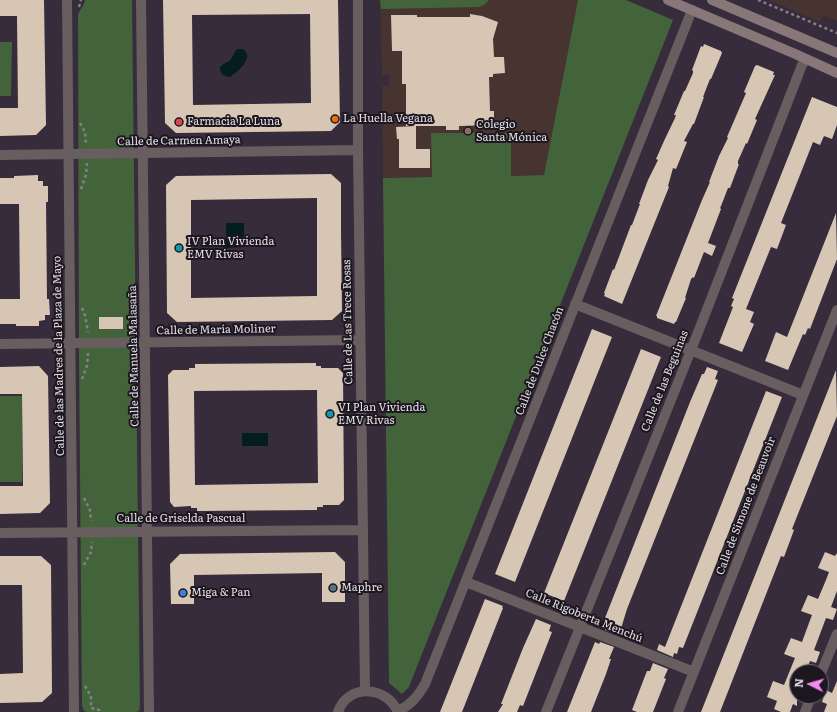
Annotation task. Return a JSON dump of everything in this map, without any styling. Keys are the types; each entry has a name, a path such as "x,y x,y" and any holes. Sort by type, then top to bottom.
{"street":[{"name":"Calle de las Madres de la Plaza de Mayo","path":"67,0 74,712"},
{"name":"Calle de Manuela Malasaña","path":"141,0 149,712"},
{"name":"Calle de Las Trece Rosas","path":"358,0 358,150 364,691"},
{"path":"668,0 837,73"},
{"path":"712,0 837,53"},
{"name":"Calle de Dulce Chacón","path":"398,711 418,696 425,684 692,10"},
{"name":"Calle de las Beguinas","path":"546,712 802,65 806,59"},
{"name":"Calle de Carmen Amaya","path":"0,155 358,150"},
{"path":"575,304 803,396"},
{"name":"Calle de Simone de Beauvoir","path":"678,712 837,310"},
{"name":"Calle de María Moliner","path":"0,344 360,340"},
{"name":"Calle de Griselda Pascual","path":"0,533 362,530"},
{"name":"Calle Rigoberta Menchú","path":"466,582 694,672"},
{"path":"824,664 837,634"},
{"path":"338,712 346,700 355,694 364,691 385,695 393,702 398,711"}],"path":[{"path":"77,12 82,0"},
{"path":"758,0 837,34"},
{"path":"79,120 85,132 88,154 86,175 80,191"},
{"path":"80,305 85,315 89,343 87,366 82,381"},
{"path":"83,496 90,510 92,532 91,552 84,566"},
{"path":"85,679 85,686 91,696 91,708 99,710 99,712"}],"shaded area":[{"name":"Colegio Santa Mónica","path":"380,0 578,0 544,175 383,178 382,86 389,86 389,75 382,75"},
{"path":"769,0 837,0 837,21 823,15 820,22"},
{"path":"237,49 243,49 246,52 247,59 230,77 224,75 221,73 220,67 232,58"},
{"path":"226,223 244,223 244,247 226,248"},
{"path":"242,433 268,433 268,446 242,446"}],"green space":[{"path":"85,0 132,0 140,706 139,711 136,712 87,712 84,711 82,706 78,14"},
{"path":"380,0 489,0 484,5 479,7 381,9"},
{"path":"578,0 626,0 673,20 409,687 402,694 389,683 383,178 432,177 431,133 511,133 511,176 544,175"},
{"path":"0,42 12,42 11,96 0,96"},
{"path":"0,396 22,396 22,482 0,482"}],"building":[{"path":"0,0 44,0 46,125 36,135 0,136 0,108 18,108 17,16 0,16"},
{"path":"163,0 338,0 340,122 331,131 176,133 165,123","holes":["310,14 311,103 193,105 192,15"]},
{"path":"470,14 482,16 498,22 493,39 494,57 504,57 505,73 493,74 493,77 489,77 490,111 494,111 494,125 459,126 459,130 446,130 446,126 406,126 406,84 402,84 402,51 392,51 391,15 417,15 417,17 470,17"},
{"path":"704,44 721,51 722,53 710,79 694,124 684,141 687,142 676,169 673,168 669,187 622,304 604,296 604,293 632,225 648,180 658,160 656,159 675,118 676,115 674,115 693,73 692,70 701,46 703,47"},
{"path":"757,65 774,72 773,75 775,75 755,119 757,120 738,161 739,164 730,188 728,188 720,208 721,209 708,243 716,246 712,256 704,252 694,278 693,277 691,279 686,298 676,322 674,324 657,318 656,316 719,156 746,93 744,92 755,66"},
{"path":"812,97 837,107 837,125 832,139 824,136 820,145 813,142 781,223 786,225 777,249 771,247 746,309 754,312 750,322 754,324 742,352 719,343 733,307 731,306 734,299 732,298"},
{"path":"416,126 416,149 430,149 430,168 399,168 399,139 397,139 396,127"},
{"name":"IV Plan Vivienda EMV Rivas","path":"331,174 341,183 342,311 332,320 177,322 167,313 166,185 176,176","holes":["317,198 317,296 191,298 191,200"]},
{"path":"38,175 38,181 43,181 43,186 48,186 48,202 46,202 47,299 49,299 50,315 45,315 45,320 39,321 39,326 0,324 0,299 20,299 19,204 0,204 0,178"},
{"path":"836,213 837,259 810,329 808,328 805,335 803,334 788,370 765,361 776,332 787,337"},
{"path":"99,317 123,317 123,329 99,329"},
{"path":"592,329 612,337 515,582 495,574"},
{"path":"641,349 661,357 564,601 544,593"},
{"name":"VI Plan Vivienda EMV Rivas","path":"316,363 316,366 321,366 321,368 338,368 343,373 344,500 339,505 323,505 323,507 317,507 317,510 197,511 197,508 191,508 191,506 174,507 170,502 168,375 173,370 189,370 189,368 195,368 195,364","holes":["317,390 318,483 195,485 194,391"]},
{"path":"39,366 48,376 50,503 40,513 0,514 0,486 23,486 22,394 0,394 0,367"},
{"path":"707,367 718,371 715,379 718,380 627,609 619,635 605,630 609,619 605,618 690,402 702,374 704,374"},
{"path":"836,370 837,416 792,529 794,530 784,557 781,556 720,712 701,712"},
{"path":"766,391 782,397 683,648 679,647 677,654 674,653 673,657 657,650 659,644 665,647"},
{"path":"335,552 345,562 345,602 322,602 322,573 194,575 194,604 171,604 170,564 180,554"},
{"path":"825,552 835,556 837,553 837,591 831,607 837,609 833,620 826,618 814,650 820,652 816,663 810,661 809,664 793,664 795,658 784,654 791,638 802,642 812,615 801,611 808,595 818,599 829,572 818,568"},
{"path":"0,556 41,556 51,565 52,693 42,702 0,703 0,674 23,673 22,585 0,585"},
{"path":"485,599 503,606 503,608 462,712 440,712"},
{"path":"536,619 551,625 549,631 552,632 523,706 520,705 517,712 498,712 503,704 501,704"},
{"path":"595,642 599,644 600,642 614,647 609,659 611,659 606,674 591,712 567,712"},
{"path":"653,663 668,669 664,678 666,679 653,712 637,712 632,710 647,671 650,671"},
{"path":"789,673 789,704 793,704 790,712 781,712 774,709 777,701 767,697 773,681 784,685"},
{"path":"837,681 837,712 824,712 827,704 829,704 829,692 832,693"}],"place":[{"name":"La Huella Vegana","path":"335,119"},
{"name":"Farmacia La Luna","path":"179,122"},
{"name":"Colegio Santa Mónica","path":"468,131"},
{"name":"IV Plan Vivienda EMV Rivas","path":"179,248"},
{"name":"VI Plan Vivienda EMV Rivas","path":"330,414"},
{"name":"Maphre","path":"333,588"},
{"name":"Miga & Pan","path":"183,593"}]}
